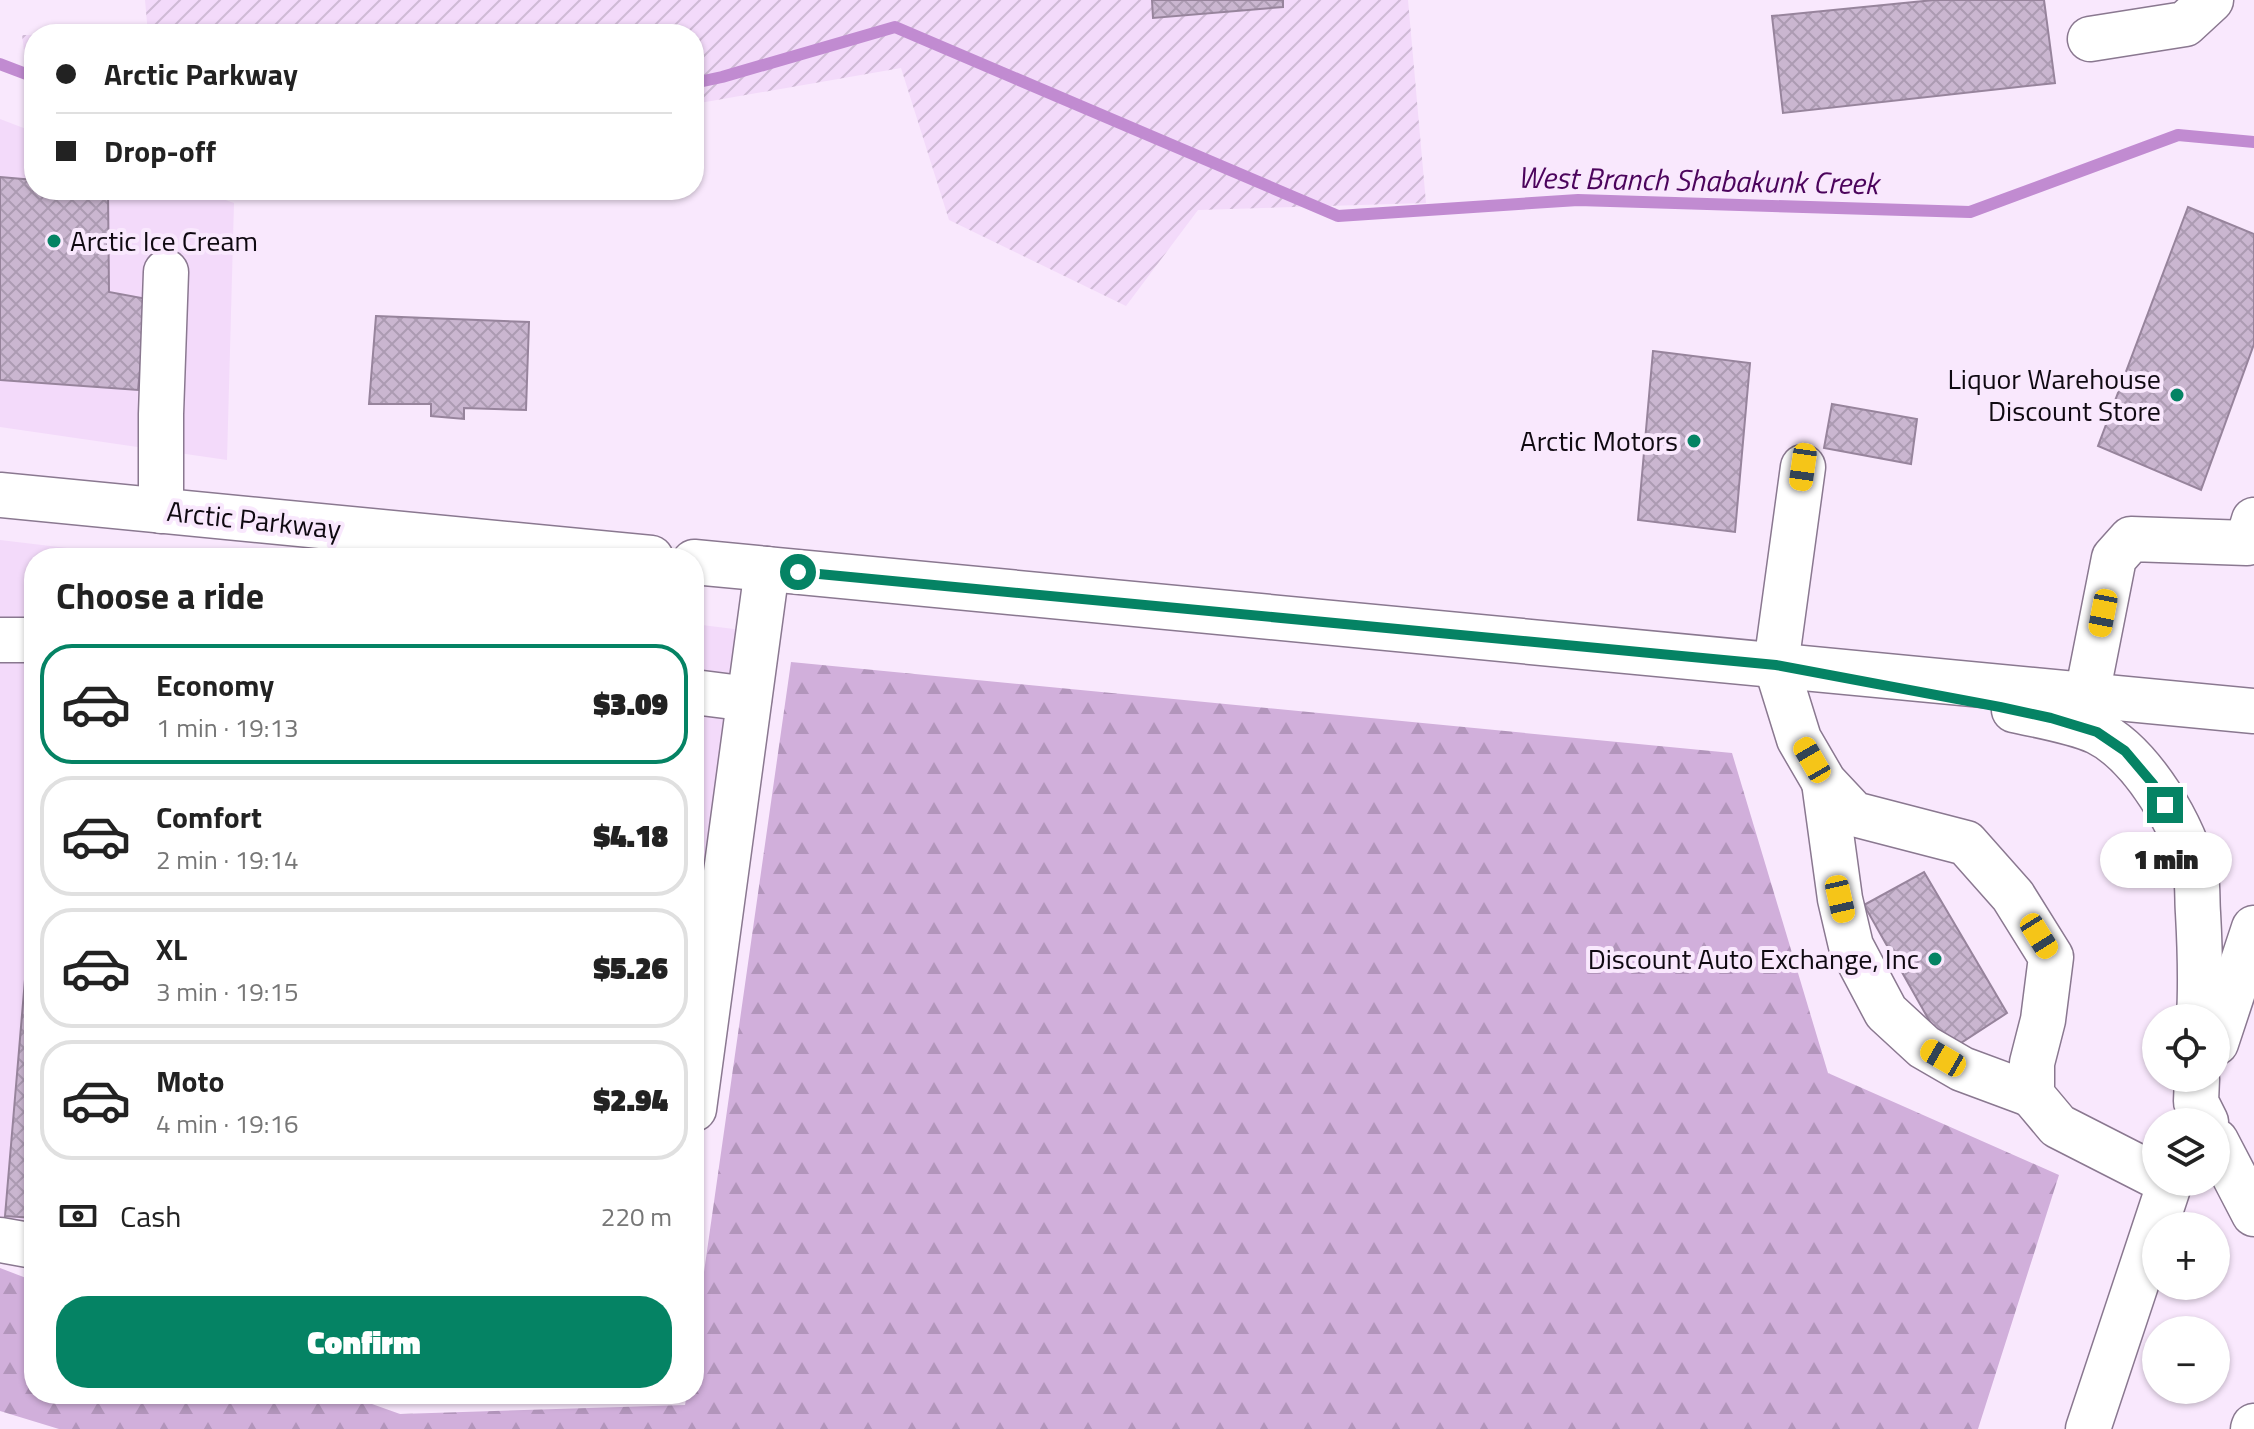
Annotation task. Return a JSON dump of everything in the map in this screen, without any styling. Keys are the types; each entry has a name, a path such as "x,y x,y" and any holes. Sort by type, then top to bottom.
{"street":[{"path":"2090,39 2185,24 2211,0"},
{"path":"161,511 166,272"},
{"path":"1803,467 1776,665 1799,739 1824,782 1854,814 1966,843 2013,896 2051,957 2043,1020 2032,1063 2032,1095"},
{"name":"Arctic Parkway","path":"0,495 161,511 374,545 438,548"},
{"path":"2087,695 2114,558 2131,539 2247,543 2254,520"},
{"path":"704,563 2254,711"},
{"path":"704,1034 767,569"},
{"path":"0,640 24,640"},
{"path":"1776,665 2051,718 2097,732 2125,751 2153,784 2178,825 2196,876 2202,965 2200,1004"},
{"path":"704,693 749,699"},
{"path":"1824,782 1840,899 1851,946 1886,1012 1924,1047 1962,1069 2032,1095 2058,1126 2142,1169"},
{"path":"2229,1004 2254,928"},
{"path":"2230,1168 2254,1214"},
{"path":"2088,1429 2165,1196"},
{"path":"0,1240 24,1244"}],"shaded area":[{"path":"145,0 1408,0 1426,203 1198,210 1126,306 949,220 901,68 704,102 704,24 147,24"},
{"path":"0,119 24,128 24,200 225,200 234,203 227,460 0,427"},
{"path":"0,540 67,548 24,548 24,1253 0,1244"},
{"path":"704,625 775,634 704,1120"}],"green space":[{"path":"791,662 1732,753 1828,1073 2059,1175 1978,1429 59,1429 0,1411 0,1268 24,1277 24,1404 372,1404 400,1414 704,1404 704,1272"}],"building":[{"path":"1152,0 1283,0 1283,7 1153,18"},
{"path":"1934,0 2044,0 2055,83 1783,113 1772,16"},
{"name":"Arctic Ice Cream","path":"0,177 24,179 24,200 108,200 109,292 147,299 138,390 0,380"},
{"name":"Liquor Warehouse Discount Store","path":"2188,207 2254,234 2254,344 2201,490 2098,446"},
{"path":"376,316 529,322 526,410 464,408 464,419 431,416 431,404 369,404"},
{"name":"Arctic Motors","path":"1653,351 1750,363 1735,532 1638,520"},
{"path":"1832,404 1917,419 1911,464 1824,448"},
{"name":"Discount Auto Exchange, Inc","path":"1924,872 2007,1013 1947,1052 1864,905"},
{"path":"24,991 24,1217 5,1216"}],"waterway":[{"name":"West Branch Shabakunk Creek","path":"704,81 895,27 1338,216 1578,200 1970,212 2178,135 2254,142"},
{"name":"West Branch Shabakunk Creek","path":"0,64 24,73"}],"place":[{"name":"Arctic Ice Cream","path":"54,241"},
{"name":"Liquor Warehouse Discount Store","path":"2177,395"},
{"name":"Arctic Motors","path":"1694,441"},
{"name":"Discount Auto Exchange, Inc","path":"1935,959"}],"route":[{"path":"798,572 1776,665 2000,707 2097,732 2125,751 2153,784 2165,805"}]}
